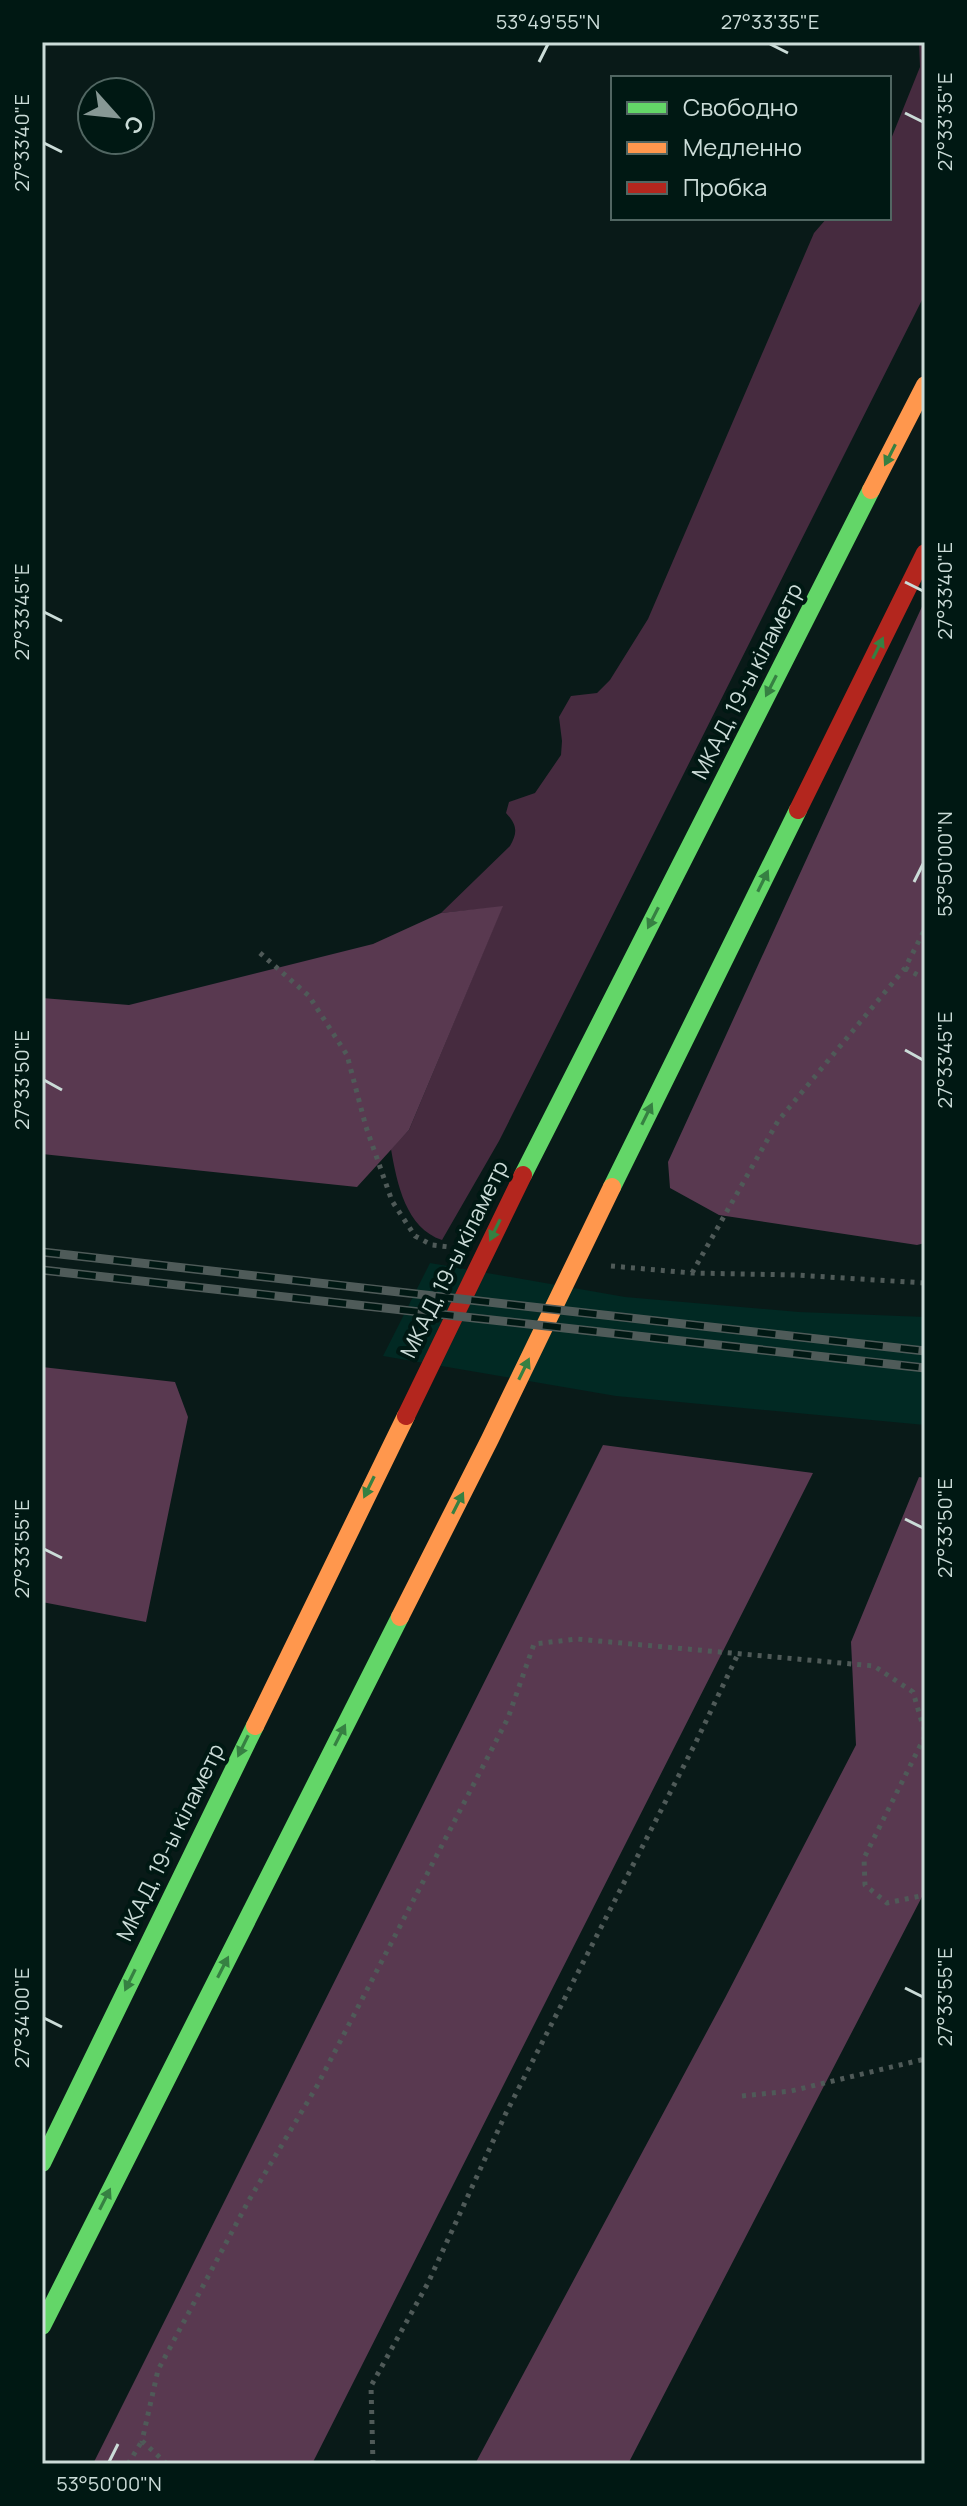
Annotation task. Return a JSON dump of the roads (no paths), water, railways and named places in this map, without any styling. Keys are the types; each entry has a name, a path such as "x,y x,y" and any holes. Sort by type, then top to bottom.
{"highway":[{"name":"МКАД, 19-ы кіламетр","path":"42,2163 530,1160 925,385"},
{"path":"42,2326 490,1439 925,553"}],"railway":[{"path":"42,1252 925,1351"},
{"path":"42,1270 925,1368"}]}
